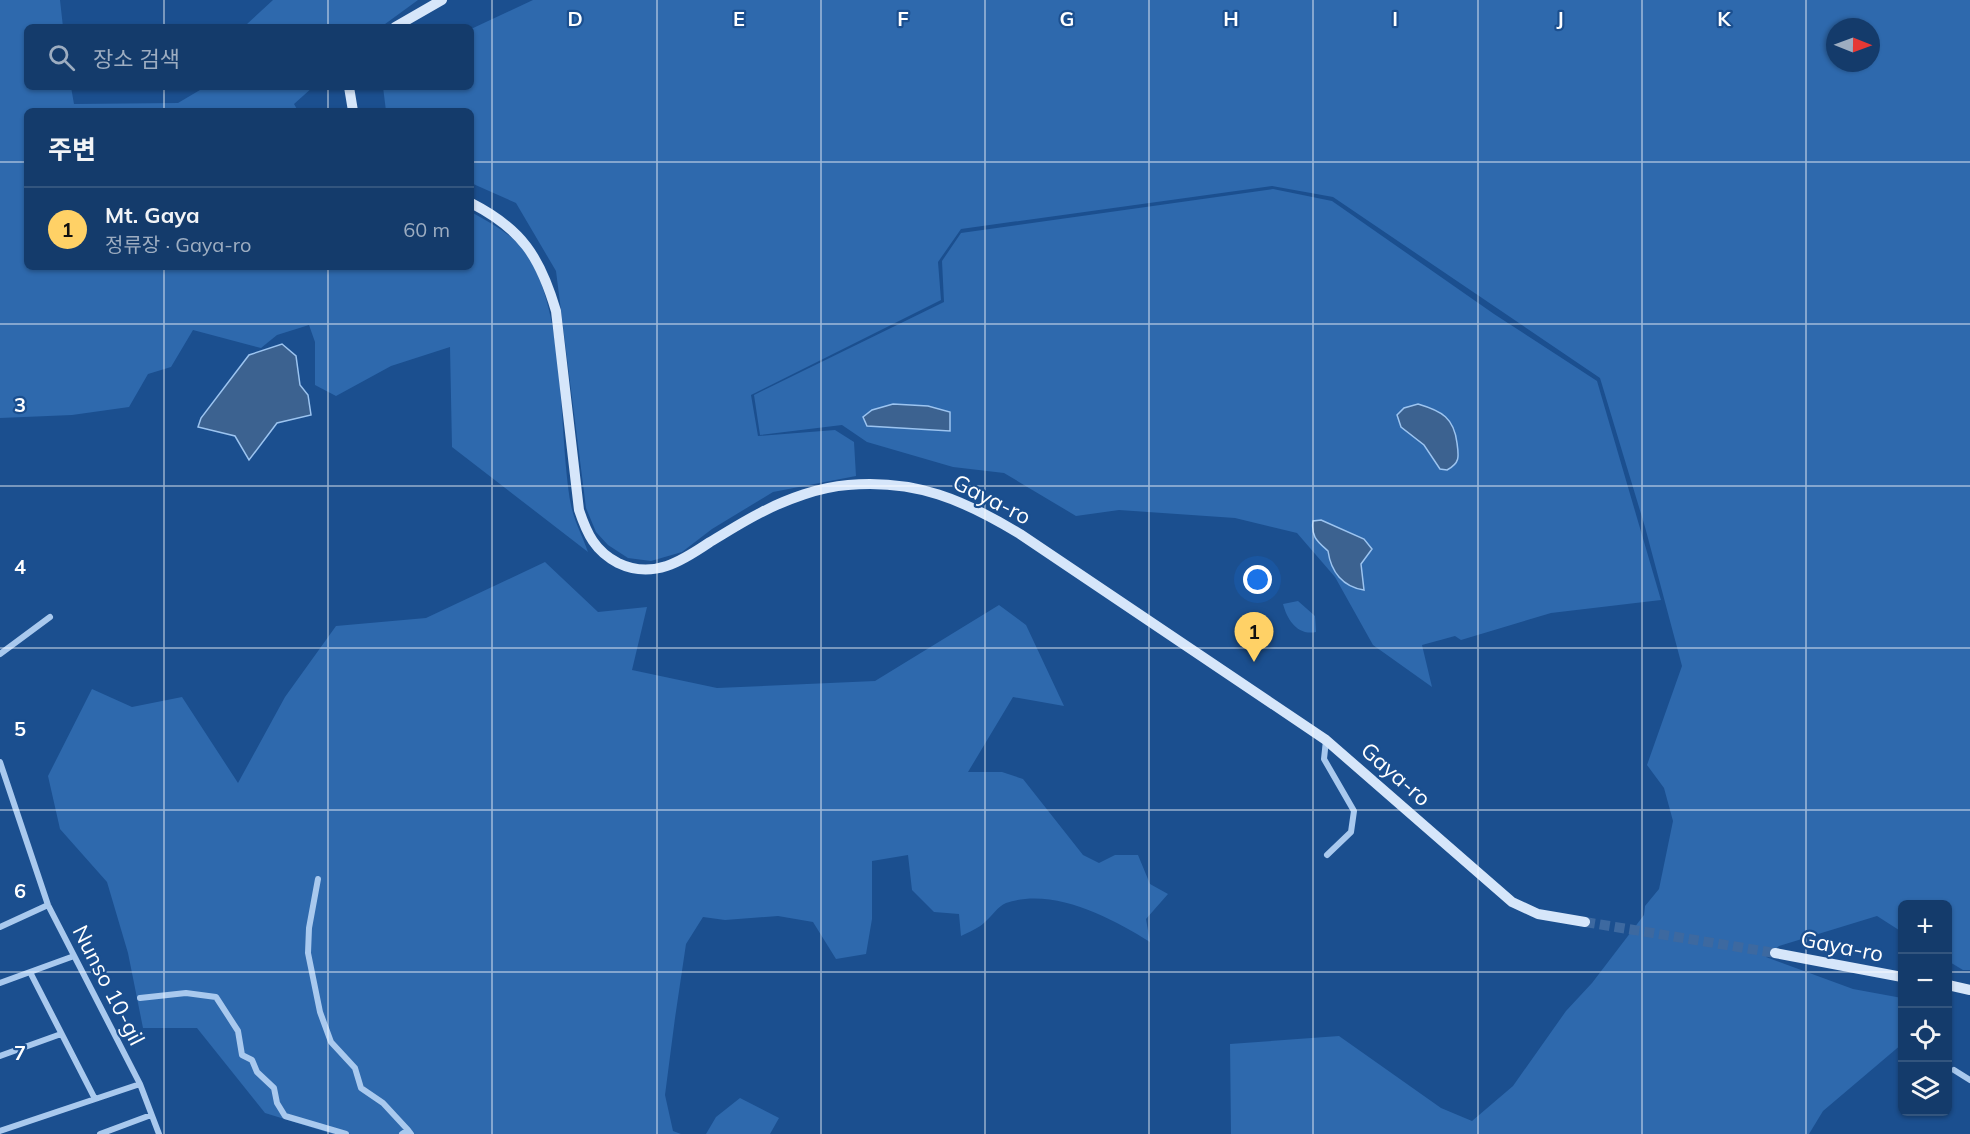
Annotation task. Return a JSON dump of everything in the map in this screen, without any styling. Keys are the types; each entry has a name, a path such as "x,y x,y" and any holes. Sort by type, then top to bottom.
{"street":[{"path":"401,24 441,0"},
{"path":"350,90 353,108"},
{"name":"Gaya-ro","path":"474,204 495,215 520,236 538,260 547,280 556,311 579,510 586,532 605,556 631,568 667,567 692,555 764,511 807,494 848,485 902,485 926,489 974,507 1020,534 1326,740 1512,902 1538,914 1585,922"},
{"path":"0,654 50,617"},
{"path":"1326,740 1324,759 1354,811 1351,832 1327,855"},
{"name":"Nunso 10-gil","path":"0,762 48,904 140,1084 159,1134"},
{"path":"318,879 309,928 308,953 320,1012 331,1042 355,1068 361,1088 383,1103 407,1133"},
{"path":"0,927 48,904"},
{"name":"Gaya-ro","path":"1775,953 1898,976"},
{"path":"0,983 74,956"},
{"path":"30,972 95,1099"},
{"path":"1952,986 1970,990"},
{"path":"140,998 186,993 216,997 238,1031 242,1055 252,1060 256,1072 274,1088 277,1103 285,1116 346,1134"},
{"path":"0,1056 62,1034"},
{"path":"1954,1070 1970,1080"},
{"path":"0,1131 140,1084"},
{"path":"100,1134 151,1115"}],"shaded area":[{"path":"0,0 60,0 63,24 24,24 24,90 72,90 74,104 178,103 200,90 310,90 294,104 296,108 24,108 24,270 474,270 474,214 503,231 522,248 540,280 549,309 555,342 571,505 588,552 452,447 450,347 391,366 336,396 315,385 315,342 309,325 277,335 261,348 193,330 171,367 148,374 129,407 72,415 0,418"},
{"path":"273,0 418,0 385,24 247,24"},
{"path":"533,0 1970,0 1970,970 1963,970 1952,963 1952,900 1898,900 1898,929 1877,916 1779,946 1766,957 1853,989 1898,997 1898,1047 1823,1111 1809,1134 1231,1134 1230,1044 1339,1036 1441,1108 1472,1121 1513,1086 1566,1011 1592,983 1644,915 1645,906 1659,889 1673,821 1664,788 1647,765 1682,666 1645,527 1600,378 1333,197 1272,186 961,229 938,262 941,300 751,395 758,436 835,430 854,442 856,476 773,492 712,529 682,552 651,561 628,558 608,545 596,532 586,508 556,271 516,203 474,184 474,108 386,108 383,90 474,90 474,28"},
{"path":"1273,189 1332,201 1494,314 1597,381 1661,600 1551,613 1461,640 1455,636 1422,645 1432,687 1373,645 1335,577 1297,533 1235,518 1119,510 1076,516 1004,473 953,467 867,442 842,425 760,435 754,395 944,302 942,261 961,233"},
{"path":"282,344 296,356 300,385 308,395 311,415 277,423 249,460 235,436 198,427 201,418 249,355"},
{"path":"893,404 928,406 950,412 950,431 867,426 863,417 872,410"},
{"path":"1418,404 1440,413 1453,427 1458,456 1454,465 1447,470 1440,469 1424,445 1401,427 1397,415 1404,408"},
{"path":"1321,520 1364,539 1372,549 1361,564 1364,590 1350,586 1335,572 1328,551 1314,535 1313,521"},
{"path":"545,562 598,612 647,607 632,670 717,688 875,681 999,605 1026,625 1064,706 1013,697 968,772 1002,772 1023,779 1083,855 1099,863 1115,855 1138,855 1150,884 1168,894 1146,919 1150,942 1099,914 1081,907 1043,899 1024,899 1003,904 983,924 961,936 959,914 934,912 912,890 908,855 872,861 872,919 866,954 836,959 813,922 778,916 725,920 703,917 686,944 665,1095 673,1131 681,1134 333,1134 265,1113 197,1028 143,1028 128,953 107,882 60,829 48,776 92,689 132,707 182,697 238,783 285,697 336,626 426,618"},
{"path":"1298,601 1315,616 1316,632 1309,633 1298,629 1290,621 1283,604"},
{"path":"740,1098 779,1118 770,1134 706,1134 716,1117"}],"tunnel":[{"path":"1585,922 1775,953"}],"place":[{"name":"Mt. Gaya","path":"1254,662"}]}
